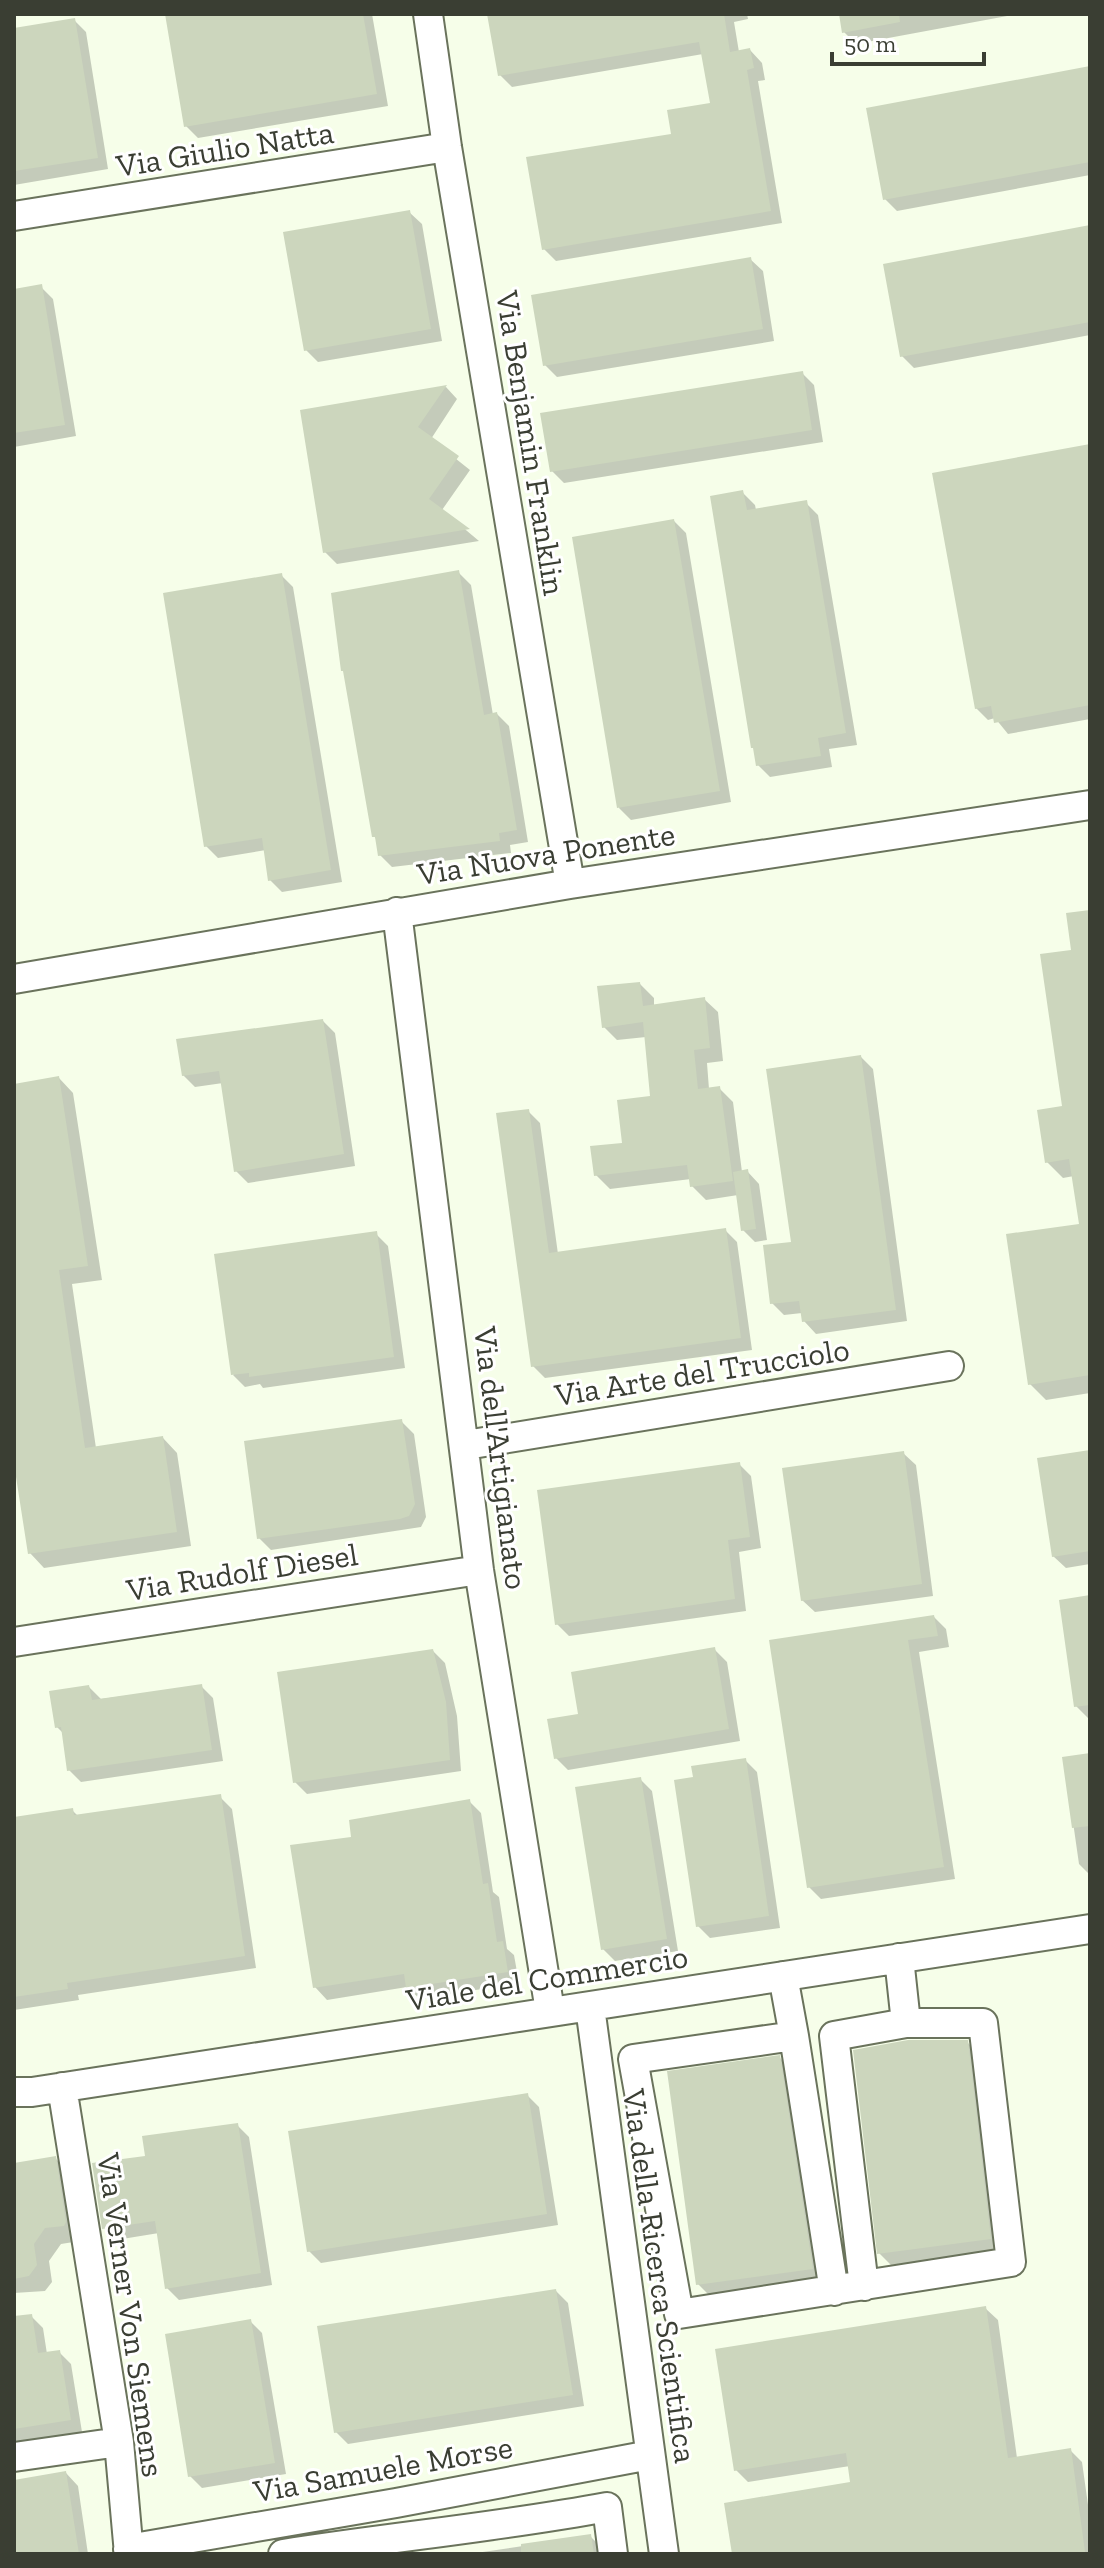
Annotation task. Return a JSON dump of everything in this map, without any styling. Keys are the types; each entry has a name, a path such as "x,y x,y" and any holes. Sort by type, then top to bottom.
{"street":[{"name":"Via Benjamin Franklin","path":"428,14 447,147 570,884"},
{"name":"Via Giulio Natta","path":"14,216 447,147"},
{"name":"Via Nuova Ponente","path":"14,979 570,884 1090,805"},
{"name":"Via dell'Artigianato","path":"397,912 466,1445 479,1570 550,2011"},
{"name":"Via Arte del Trucciolo","path":"466,1445 949,1366"},
{"name":"Via Rudolf Diesel","path":"14,1642 479,1570"},
{"name":"Viale del Commercio","path":"20,2094 1090,1929"},
{"path":"899,1958 906,2023"},
{"path":"783,1976 834,2291"},
{"name":"Via della Ricerca Scientifica","path":"590,2007 664,2554"},
{"path":"794,2036 633,2059 679,2314 834,2291 1011,2262 983,2023 906,2023 834,2036 864,2286"},
{"name":"Via Verner Von Siemens","path":"62,2087 119,2442 129,2551"},
{"path":"14,2457 119,2442"},
{"name":"Via Samuele Morse","path":"129,2551 264,2540 396,2503 650,2455"},
{"path":"526,2477 533,2520"},
{"path":"396,2503 401,2535"},
{"path":"283,2554 607,2507 613,2554"}],"building":[{"path":"165,14 363,14 377,94 184,127"},
{"path":"487,14 724,14 730,52 750,48 754,68 747,70 771,211 542,250 526,157 671,134 667,110 710,103 699,42 498,76"},
{"path":"839,14 899,14 900,22 842,33"},
{"path":"75,18 98,158 14,171 14,28"},
{"path":"1090,66 1090,162 883,200 866,108"},
{"path":"410,210 431,329 304,351 283,232"},
{"path":"1090,225 1090,322 900,357 883,264"},
{"path":"751,257 763,329 543,366 531,295"},
{"path":"42,284 65,425 14,433 14,289"},
{"path":"803,371 812,430 550,472 540,413"},
{"path":"447,385 418,427 459,456 429,499 470,529 323,553 300,410"},
{"path":"1090,444 1090,705 994,723 991,706 975,709 932,473"},
{"path":"743,490 747,510 807,500 846,733 818,738 821,756 756,766 710,496"},
{"path":"674,519 720,791 617,808 572,537"},
{"path":"459,570 484,715 497,712 517,830 499,833 500,841 378,856 341,671 331,593"},
{"path":"282,573 331,870 268,881 262,838 204,847 163,593"},
{"path":"1090,910 1090,1375 1028,1385 1006,1234 1079,1224 1069,1159 1045,1163 1037,1110 1062,1106 1040,954 1071,950 1066,913"},
{"path":"640,982 643,1006 705,997 710,1048 694,1050 698,1089 720,1086 733,1181 690,1187 687,1165 594,1176 590,1146 622,1143 617,1100 650,1096 643,1022 602,1028 597,986"},
{"path":"323,1019 344,1154 234,1172 219,1071 182,1076 176,1039"},
{"path":"861,1055 896,1310 802,1322 799,1301 770,1304 763,1245 791,1242 766,1069"},
{"path":"59,1076 88,1266 59,1270 85,1448 163,1436 177,1532 28,1554 14,1464 14,1084"},
{"path":"529,1109 549,1253 726,1228 741,1338 531,1367 496,1113"},
{"path":"748,1169 756,1229 741,1231 733,1172"},
{"path":"377,1231 394,1357 249,1377 249,1373 231,1375 214,1254"},
{"path":"402,1419 415,1504 409,1516 257,1539 244,1441"},
{"path":"1090,1450 1090,1551 1052,1557 1037,1458"},
{"path":"904,1451 922,1584 801,1601 782,1468"},
{"path":"740,1462 750,1537 728,1540 735,1599 555,1625 537,1490"},
{"path":"1090,1595 1090,1705 1074,1707 1059,1600"},
{"path":"934,1615 938,1636 908,1640 944,1867 807,1888 769,1640"},
{"path":"715,1647 729,1729 554,1759 547,1719 578,1714 571,1672"},
{"path":"433,1649 446,1702 450,1760 293,1783 277,1672"},
{"path":"202,1684 212,1750 67,1771 61,1727 55,1728 49,1691 89,1685 92,1700"},
{"path":"1090,1753 1090,1826 1072,1828 1062,1757"},
{"path":"746,1758 769,1916 696,1927 674,1780 693,1777 691,1766"},
{"path":"641,1777 667,1939 601,1950 575,1787"},
{"path":"221,1794 245,1956 67,1983 68,1989 14,1997 14,1817 73,1808 74,1815"},
{"path":"470,1799 483,1884 488,1883 497,1942 503,1941 508,1972 406,1988 404,1974 313,1988 290,1845 351,1837 349,1820"},
{"path":"908,2040 968,2040 991,2239 877,2254 853,2050"},
{"path":"780,2055 813,2269 696,2285 667,2071"},
{"path":"528,2093 547,2214 307,2252 288,2131"},
{"path":"238,2123 261,2273 165,2289 155,2221 102,2229 92,2163 145,2156 142,2136"},
{"path":"56,2156 66,2222 64,2226 45,2228 34,2244 37,2265 29,2276 14,2279 14,2163"},
{"path":"556,2289 573,2395 334,2433 317,2326"},
{"path":"986,2306 1008,2458 1071,2448 1085,2552 732,2554 724,2503 850,2482 846,2453 734,2471 715,2349"},
{"path":"32,2314 38,2353 60,2350 71,2420 14,2429 14,2316"},
{"path":"251,2319 275,2463 188,2477 165,2334"},
{"path":"66,2471 79,2554 14,2554 14,2480"},
{"path":"591,2534 594,2554 521,2554 521,2544"}]}
